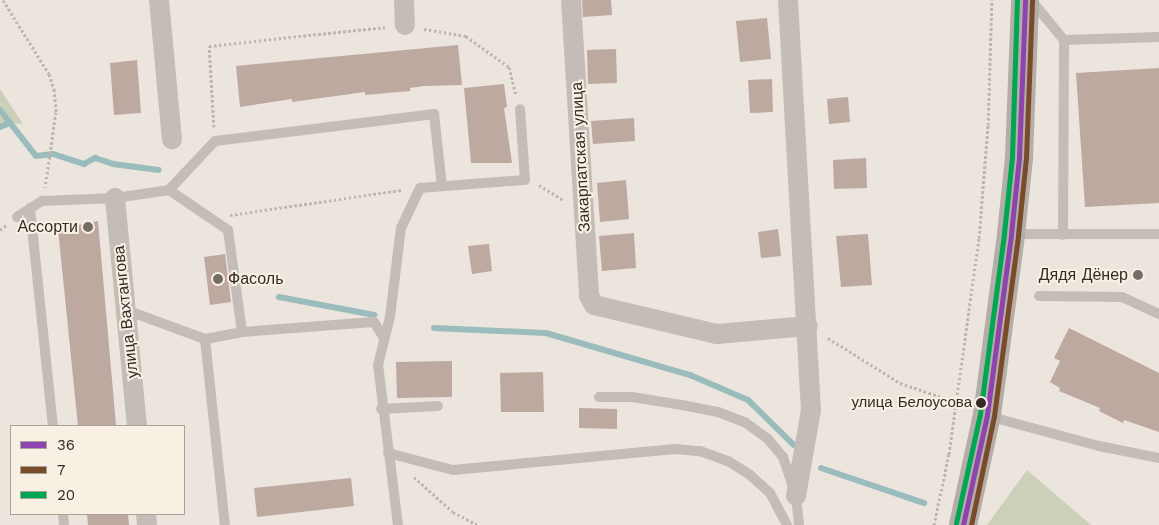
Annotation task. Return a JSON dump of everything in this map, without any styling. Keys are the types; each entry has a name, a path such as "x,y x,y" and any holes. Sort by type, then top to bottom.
{"main road":[{"path":"963,525 987,415 1012,234 1019,158 1025,0"}],"street":[{"path":"158,0 172,139"},
{"path":"404,0 405,25"},
{"name":"Закарпатская улица","path":"571,0 589,296 594,305 717,334 808,326"},
{"path":"788,0 808,326 811,410 796,496"},
{"name":"улица Вахтангова","path":"115,198 137,425"}],"lane":[{"path":"1031,0 1064,40 1062,235"},
{"path":"1064,40 1159,37"},
{"path":"398,525 381,409 378,365 401,228 420,188 526,180 520,109"},
{"path":"17,217 42,201 115,198 169,190 215,141 434,114 442,186"},
{"path":"169,190 228,230 242,332"},
{"path":"30,208 54,425"},
{"path":"1012,234 1159,234"},
{"path":"1040,296 1122,297 1159,314"},
{"path":"126,310 205,339 242,332 374,322 384,338"},
{"path":"205,339 225,525"},
{"path":"599,397 632,397 682,405 718,412 746,423 767,438 783,457 796,496 800,525"},
{"path":"381,409 438,406"},
{"path":"987,415 1099,446 1159,458"},
{"path":"388,453 453,470 675,448 700,451 728,461 750,475 770,493 787,525"}],"path":[{"path":"3,0 54,88 54,133 42,201"},
{"path":"934,525 956,402 979,238 988,125 992,0"},
{"path":"215,141 209,46 405,25 466,36 509,67 520,109"},
{"path":"216,221 236,212 420,188"},
{"path":"546,188 568,204"},
{"path":"808,326 900,383 956,402"},
{"path":"388,453 453,512 477,525"}],"green space":[{"path":"0,89 23,124 10,123 0,130"},
{"path":"1027,470 1091,525 987,525"}],"building":[{"path":"582,0 611,0 612,15 583,17"},
{"path":"767,18 771,59 740,62 736,21"},
{"path":"458,45 462,85 424,86 410,88 410,91 365,95 365,92 292,102 292,99 240,107 236,66"},
{"path":"616,49 617,83 588,84 587,50"},
{"path":"137,60 141,113 114,115 110,63"},
{"path":"1159,68 1159,203 1085,207 1076,73"},
{"path":"772,79 773,112 750,113 748,80"},
{"path":"504,84 507,107 504,108 512,163 471,163 464,88"},
{"path":"848,97 850,122 829,124 827,99"},
{"path":"634,118 635,141 593,144 591,121"},
{"path":"866,158 867,188 834,189 833,160"},
{"path":"626,180 629,219 600,222 597,183"},
{"path":"98,221 116,425 78,425 58,229"},
{"path":"778,229 781,256 761,258 758,232"},
{"path":"634,233 636,268 602,271 599,236"},
{"path":"868,234 872,285 841,287 836,236"},
{"path":"489,244 492,271 472,274 468,246"},
{"name":"Фасоль","path":"225,254 231,302 210,305 204,257"},
{"path":"1069,328 1159,373 1159,432 1124,420 1123,423 1099,411 1100,408 1059,391 1060,388 1050,382 1060,361 1054,358"},
{"path":"452,361 452,397 397,398 396,362"},
{"path":"543,372 544,412 501,412 500,373"},
{"path":"579,408 617,409 617,429 579,428"},
{"path":"351,478 354,506 257,517 254,488"},
{"path":"87,515 128,515 129,525 88,525"}],"waterway":[{"path":"0,110 36,156 53,154 84,164 95,158 113,164 159,170"},
{"path":"0,127 10,123"},
{"path":"279,297 374,315"},
{"path":"434,328 546,333 690,375 748,400 794,445"},
{"path":"821,468 924,503"}],"transit line":[{"name":"20","path":"956,523 980,414 1004,233 1012,157 1017,0"},
{"name":"36","path":"963,525 987,415 1011,234 1019,158 1025,0"},
{"name":"7","path":"971,525 994,416 1018,235 1026,158 1032,0"}],"place":[{"name":"Ассорти","path":"88,227"},
{"name":"Дядя Дёнер","path":"1138,275"},
{"name":"Фасоль","path":"218,279"},
{"name":"улица Белоусова","path":"981,403"}]}
